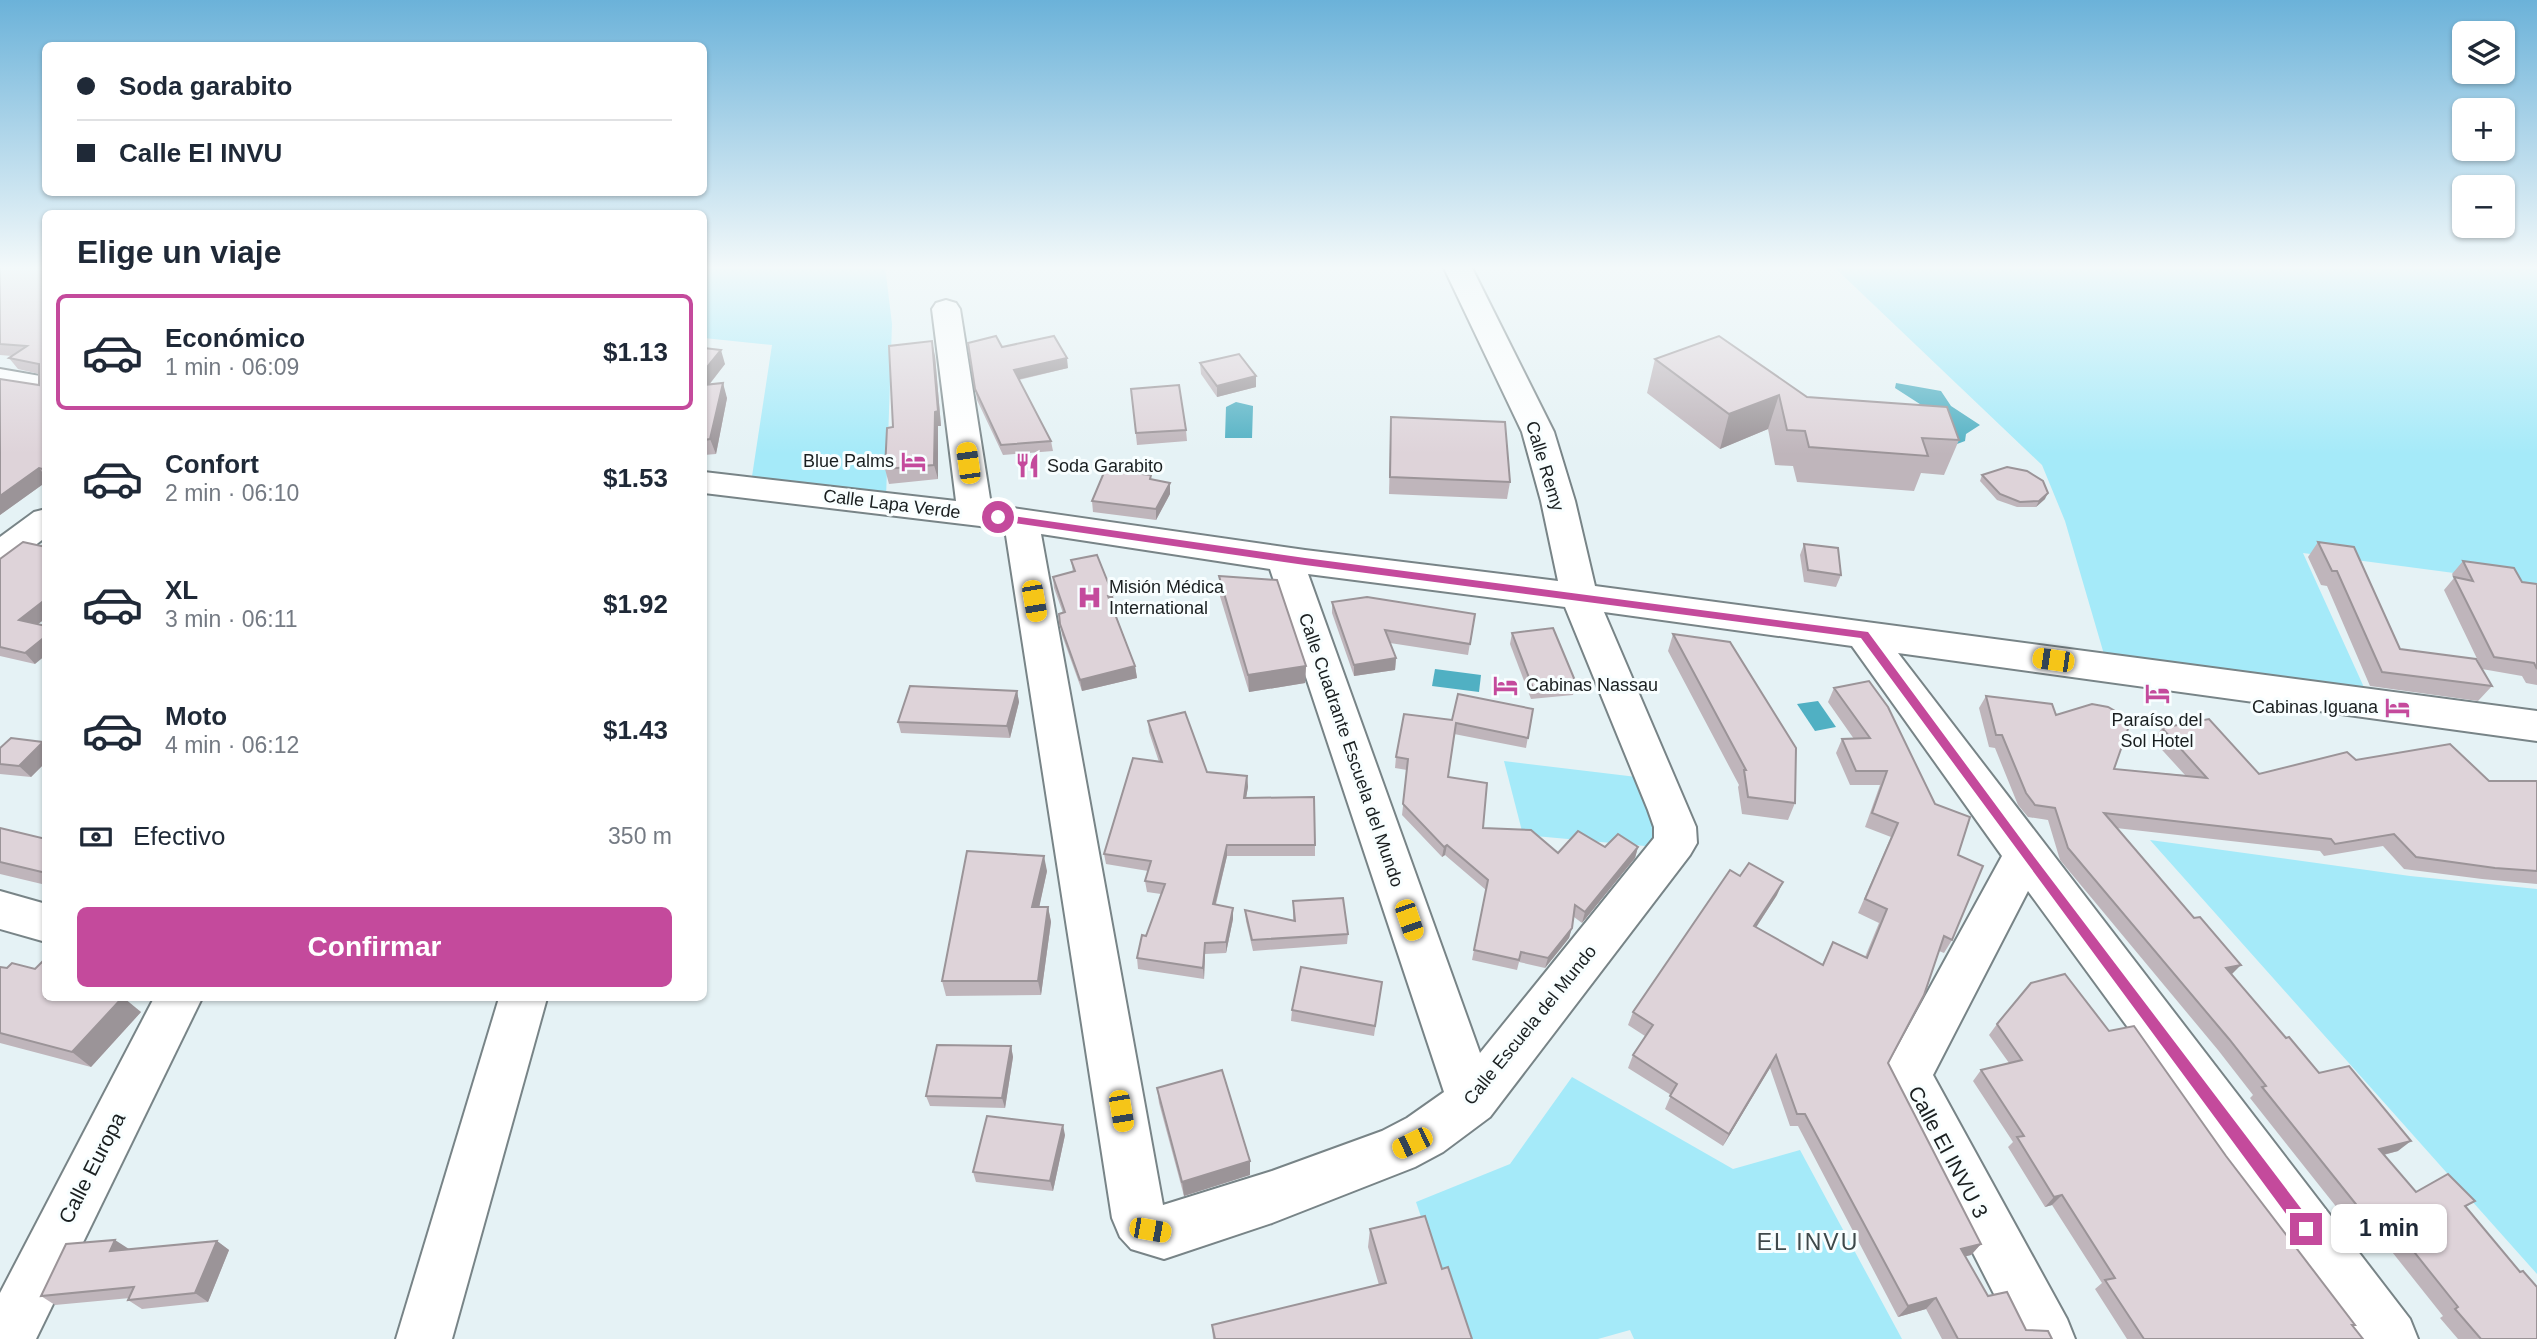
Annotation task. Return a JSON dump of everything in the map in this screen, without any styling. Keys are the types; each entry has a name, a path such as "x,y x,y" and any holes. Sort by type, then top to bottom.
{"street":[{"path":"949,328 975,514"},
{"name":"Calle Remy","path":"1487,328 1538,432 1558,500 1579,596"},
{"path":"2,380 42,385"},
{"name":"Calle Lapa Verde","path":"707,482 1021,520 1285,559 1579,596 2537,726"},
{"name":"Calle Escuela del Mundo","path":"1021,520 1139,1218 1150,1230 1164,1233 1272,1197 1404,1147 1425,1136 1472,1101 1675,843 1675,827 1669,810 1579,596"},
{"path":"0,554 42,523"},
{"name":"Calle Cuadrante Escuela del Mundo","path":"1285,559 1472,1101"},
{"path":"1864,635 2389,1339"},
{"name":"Calle El INVU 3","path":"2025,854 1908,1075 2047,1339"},
{"path":"0,909 42,922"},
{"name":"Calle Europa","path":"6,1339 176,1001"},
{"path":"424,1339 522,1001"}],"shaded area":[{"path":"707,328 892,328 886,498 751,483 772,345 707,338"},
{"path":"1899,328 2537,328 2537,584 2303,553 2372,705 2108,668 2065,521 2042,465"},
{"path":"1896,383 1941,391 1951,406 1980,425 1966,434 1965,441 1957,444 1926,408 1895,388"},
{"path":"1236,402 1253,406 1252,438 1225,438 1226,407"},
{"path":"1435,669 1481,675 1479,692 1432,686"},
{"path":"1818,701 1836,727 1815,731 1797,704"},
{"path":"1504,761 1645,778 1678,849 1523,835"},
{"path":"2150,840 2410,876 2537,889 2537,1274"},
{"path":"1572,1077 1733,1169 1800,1150 1902,1339 1634,1339 1630,1330 1598,1339 1462,1339 1416,1202 1510,1164"}],"building":[{"path":"0,328 42,328 42,469 39,468 0,496 0,379 39,385 39,364 9,358 27,346 0,344"},
{"path":"996,336 1002,347 1054,336 1067,358 1014,370 1051,441 1001,445 975,389 968,343"},
{"path":"1719,336 1807,397 1947,407 1959,440 1922,438 1928,456 1809,447 1805,431 1787,430 1779,395 1729,414 1655,359"},
{"path":"932,341 938,411 935,412 934,465 885,469 887,428 893,427 889,346"},
{"path":"707,348 721,350 707,367"},
{"path":"1239,354 1256,376 1217,386 1200,363"},
{"path":"723,383 710,439 707,440 707,385"},
{"path":"1179,385 1186,430 1136,433 1131,389"},
{"path":"1391,417 1505,422 1510,482 1390,477"},
{"path":"2007,467 2027,471 2043,481 2048,493 2039,501 2020,502 2000,494 1982,475"},
{"path":"1105,470 1151,475 1150,479 1170,483 1156,509 1092,501"},
{"path":"23,542 42,546 42,602 19,620 42,625 42,639 25,653 0,647 0,559"},
{"path":"2318,542 2354,547 2400,649 2476,659 2492,686 2382,672 2337,571 2332,571"},
{"path":"1804,544 1838,548 1841,575 1808,570"},
{"path":"1097,555 1113,595 1108,596 1135,666 1080,680 1060,624 1059,614 1065,612 1053,577 1075,571 1071,560"},
{"path":"2463,561 2514,568 2522,582 2537,584 2537,669 2534,663 2494,657 2454,577 2473,581"},
{"path":"1219,576 1277,580 1306,666 1248,675"},
{"path":"1367,597 1475,614 1470,644 1385,630 1396,658 1354,665 1332,602"},
{"path":"1553,628 1576,683 1533,688 1512,633"},
{"path":"1673,634 1730,642 1796,748 1795,803 1748,797 1746,770"},
{"path":"1869,681 1888,707 1935,804 1970,817 1958,855 1983,866 1952,940 1944,936 1924,995 1888,1063 1981,1244 1961,1249 1988,1296 2007,1292 2026,1330 2048,1331 2052,1339 1958,1339 1936,1298 1908,1306 1805,1114 1797,1114 1776,1055 1729,1134 1670,1096 1677,1084 1633,1055 1653,1025 1633,1012 1730,870 1740,876 1749,863 1783,882 1754,926 1823,965 1833,942 1867,958 1887,909 1865,899 1898,823 1872,813 1887,771 1856,771 1842,739 1870,738 1834,688"},
{"path":"910,686 1017,691 1007,726 898,722"},
{"path":"1458,694 1533,709 1528,738 1456,723 1448,777 1487,783 1483,828 1531,830 1558,853 1578,831 1605,847 1618,834 1638,847 1585,912 1575,905 1572,928 1548,958 1521,952 1519,960 1474,950 1488,880 1447,845 1444,847 1403,804 1408,759 1396,757 1404,714 1452,720"},
{"path":"1986,696 2052,704 2056,715 2092,704 2108,707 2122,715 2129,726 2114,769 2207,778 2162,728 2209,719 2259,774 2347,752 2356,760 2450,744 2489,781 2537,781 2537,871 2416,857 2394,834 2335,844 2331,839 2104,813 2194,918 2200,917 2241,965 2226,968 2286,1038 2289,1037 2319,1073 2349,1066 2411,1141 2379,1149 2416,1192 2448,1174 2475,1201 2465,1206 2520,1272 2523,1271 2537,1287 2537,1339 2481,1339 2455,1309 2458,1307 2395,1228 2379,1233 2262,1087 2266,1086 2229,1039 2068,848 2055,808 2035,805 2026,793 2002,735 1996,735"},
{"path":"1185,712 1207,772 1247,776 1244,798 1314,797 1315,845 1227,845 1213,904 1233,908 1226,942 1205,943 1203,968 1137,958 1142,935 1146,936 1165,884 1145,881 1151,861 1104,854 1133,758 1162,762 1148,721"},
{"path":"11,738 42,742 19,766 0,764 0,748"},
{"path":"0,828 42,838 42,872 0,862"},
{"path":"967,851 1044,856 1032,907 1048,907 1038,981 942,981"},
{"path":"1343,898 1348,934 1252,940 1245,910 1295,921 1293,901"},
{"path":"42,962 42,1001 119,1001 72,1052 0,1033 0,967 7,968 12,963 35,969"},
{"path":"1301,967 1382,982 1375,1026 1292,1010"},
{"path":"2065,974 2109,1031 2134,1026 2226,1156 2363,1339 2144,1339 2105,1280 2115,1278 2062,1195 2054,1197 2017,1137 2024,1136 1981,1070 2022,1060 1997,1024 2031,983"},
{"path":"937,1045 1011,1046 1002,1098 926,1096"},
{"path":"1222,1070 1250,1161 1182,1182 1157,1088"},
{"path":"987,1116 1063,1125 1050,1181 973,1172"},
{"path":"1425,1216 1442,1269 1448,1267 1472,1339 1215,1339 1212,1325 1386,1283 1370,1229"},
{"path":"115,1240 110,1251 217,1241 195,1293 128,1300 134,1287 41,1296 66,1244"}],"place":[{"name":"Blue Palms","path":"914,461"},
{"name":"Soda Garabito","path":"1027,466"},
{"name":"Misión Médica International","path":"1089,597"},
{"name":"Cabinas Nassau","path":"1506,685"},
{"name":"Paraíso del Sol Hotel","path":"2157,693"},
{"name":"Cabinas Iguana","path":"2398,707"}],"district":[{"name":"EL INVU","path":"1808,1242"}],"route":[{"path":"998,517 1305,562 1864,635 2306,1229"}]}
